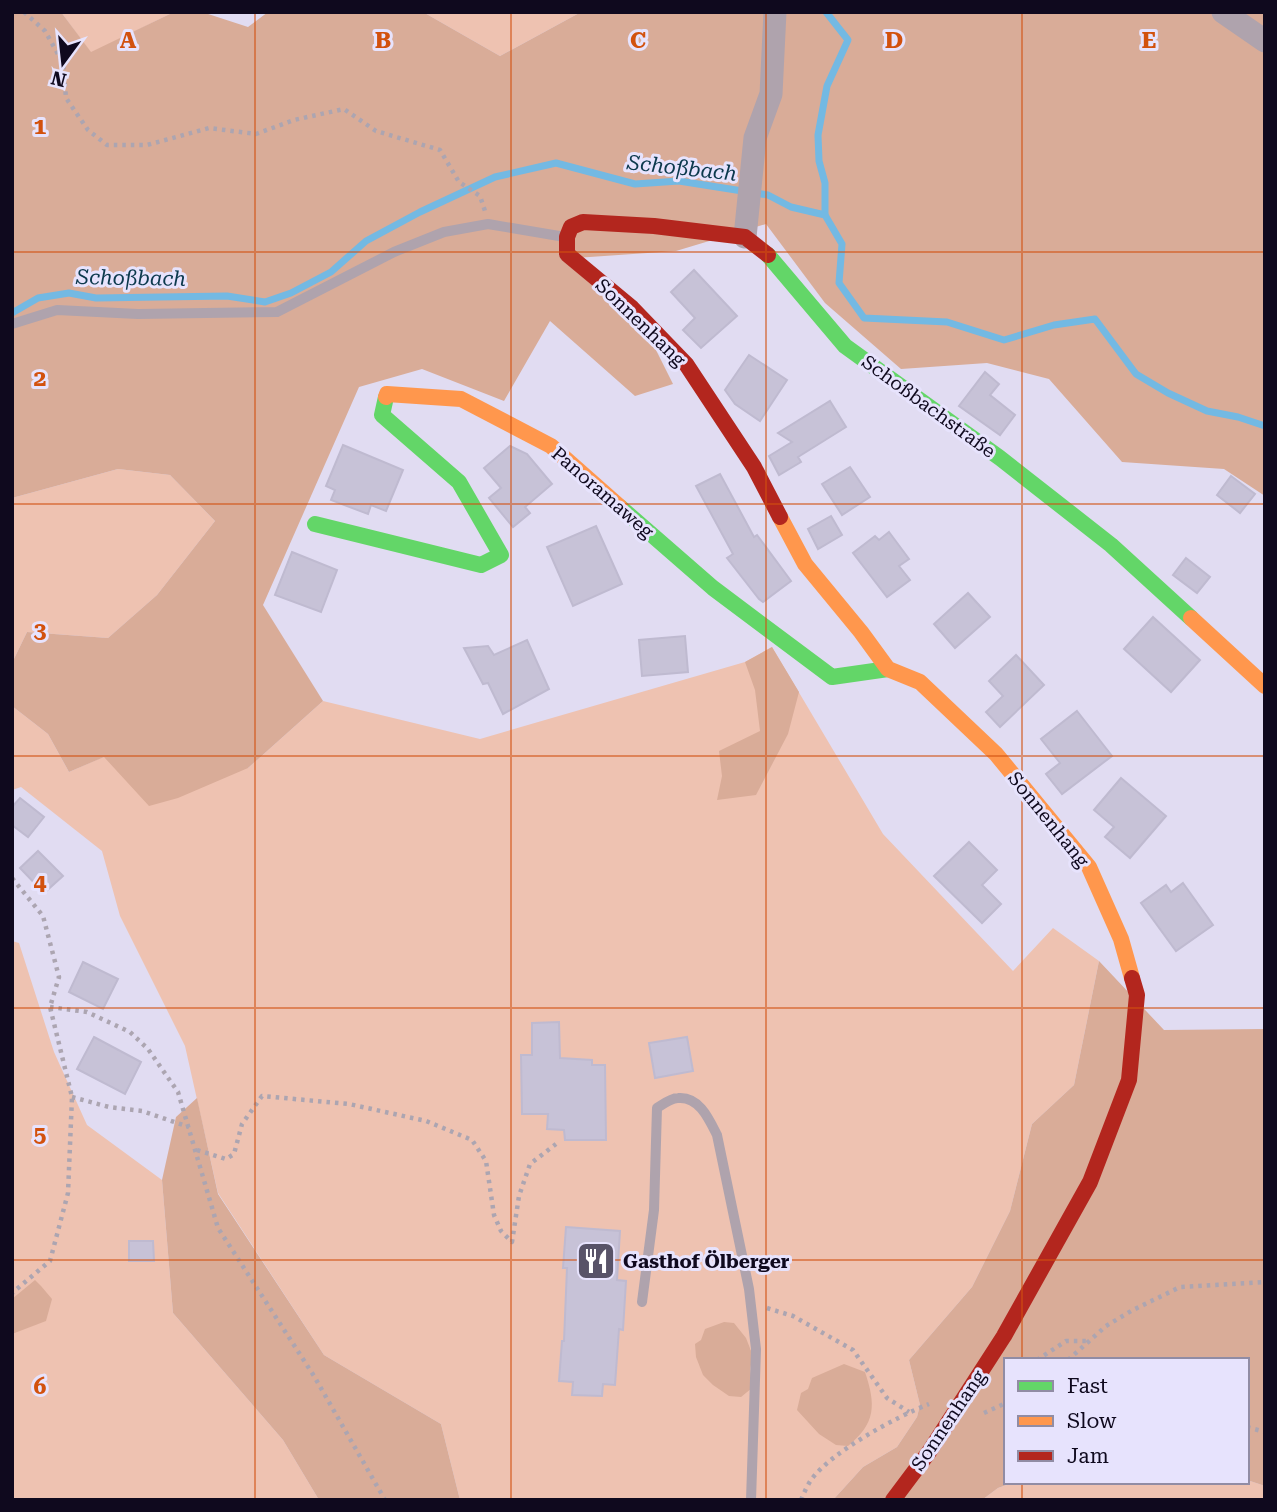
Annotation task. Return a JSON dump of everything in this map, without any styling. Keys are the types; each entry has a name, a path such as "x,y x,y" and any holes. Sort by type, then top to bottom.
{"street":[{"path":"567,237 571,228 583,222 654,226 744,237 755,138 771,94 775,12"},
{"path":"1223,12 1265,41"},
{"name":"Sonnenhang","path":"567,237 567,254 632,309 686,364 754,467 806,564 888,669 920,682 996,754 1089,867 1121,939 1137,995 1129,1080 1090,1182 1004,1336 929,1452 893,1500"},
{"name":"Schoßbachstraße","path":"744,237 765,252 845,346 1000,458 1111,545 1265,686"},
{"name":"Panoramaweg","path":"315,524 481,565 501,555 460,482 382,415 387,394 461,399 551,446 713,588 832,677 888,669"}],"lane":[{"path":"12,324 57,310 138,314 277,312 394,252 444,232 488,224 567,237"},
{"path":"642,1303 654,1210 657,1108 676,1097 691,1099 706,1114 717,1135 749,1289 756,1349 751,1500"}],"path":[{"path":"24,12 44,31 63,63 66,98 88,130 107,145 147,145 209,128 256,134 294,120 344,109 376,131 440,150 459,183 480,197"},
{"path":"12,878 43,916 59,977 50,1007 72,1097 68,1193 50,1262 12,1293"},
{"path":"50,1007 87,1012 130,1032 148,1049 178,1091 218,1228 314,1376 385,1500"},
{"path":"196,1149 226,1159 234,1154 242,1124 262,1096 349,1104 426,1121 472,1140 486,1161 494,1215 501,1231 512,1242 519,1195 530,1164 556,1144"},
{"path":"72,1097 109,1107 142,1111 189,1127"},
{"path":"1070,1358 1106,1326 1180,1287 1265,1282"},
{"path":"751,1303 793,1316 853,1350 887,1398 909,1412 836,1455 812,1479 801,1500"},
{"path":"1040,1358 1066,1341 1089,1341"}],"shaded area":[{"path":"12,12 61,12 91,52 174,12 202,12 248,27 268,12 423,12 500,56 581,12 1265,12 1265,496 1224,469 1122,462 1049,379 987,363 901,369 825,303 766,224 676,251 561,259 645,328 673,384 635,396 550,321 504,401 422,369 359,387 263,605 323,701 248,768 178,798 149,806 104,757 69,772 48,734 12,706 12,663 27,632 108,638 157,595 215,521 170,475 118,469 12,498"},
{"path":"61,12 174,12 91,53"},
{"path":"423,12 581,12 500,56"},
{"path":"118,469 170,475 215,521 157,595 108,638 27,632 12,663 12,498"},
{"path":"772,647 883,834 1013,971 1053,928 1099,961 1074,1085 1032,1124 1010,1211 972,1287 909,1360 920,1405 917,1417 897,1447 863,1467 833,1500 460,1500 441,1424 324,1355 218,1193 185,1046 120,916 102,851 21,787 12,790 12,706 48,734 69,772 103,757 248,768 323,701 480,739 745,662"},
{"path":"772,647 799,692 788,734 756,795 717,800 722,776 719,751 760,731 755,690 745,662"},
{"path":"12,941 19,943 54,1052 87,1125 162,1180 173,1313 283,1440 319,1500 12,1500"},
{"path":"1099,961 1164,1030 1265,1029 1265,1486 1249,1481 1249,1358 1004,1358 1004,1484 1009,1484 998,1488 982,1500 833,1500 863,1467 897,1447 917,1417 920,1405 909,1360 972,1287 1010,1211 1032,1124 1074,1085"},
{"path":"197,1098 218,1194 324,1355 441,1424 460,1500 319,1500 283,1440 173,1313 162,1180 176,1117"},
{"path":"35,1280 52,1299 46,1321 12,1334 12,1299"},
{"path":"724,1322 734,1323 746,1338 753,1356 750,1369 752,1388 741,1397 729,1396 713,1385 703,1375 696,1357 695,1344 701,1340 705,1329"},
{"path":"844,1364 865,1372 872,1404 869,1421 848,1446 836,1445 819,1434 797,1410 801,1393 808,1389 812,1378"},
{"path":"1249,1481 1265,1486 1265,1500 982,1500 998,1488 1010,1484 1249,1484"}],"building":[{"path":"694,270 737,316 701,348 683,330 695,318 671,292"},
{"path":"749,355 787,380 760,421 735,404 725,390"},
{"path":"985,372 999,384 990,395 1015,415 1000,435 959,406"},
{"path":"830,401 846,427 798,457 801,462 779,475 769,456 792,442 778,433"},
{"path":"343,445 403,470 386,511 371,505 368,514 331,500 335,490 326,486"},
{"path":"510,446 527,454 552,484 525,507 530,513 513,527 489,498 501,488 484,468"},
{"path":"850,467 870,497 842,515 822,484"},
{"path":"720,474 754,537 757,535 791,581 763,602 727,558 733,554 696,486"},
{"path":"1231,476 1255,494 1240,513 1217,495"},
{"path":"831,516 842,535 818,549 808,529"},
{"path":"596,526 622,584 573,606 547,547"},
{"path":"889,532 909,559 899,566 910,580 887,597 853,553 875,536 879,540"},
{"path":"292,552 337,570 321,612 275,595"},
{"path":"1186,558 1210,577 1197,593 1173,575"},
{"path":"968,593 990,617 955,648 934,624"},
{"path":"1153,617 1200,660 1171,692 1124,649"},
{"path":"685,636 688,672 642,676 639,640"},
{"path":"527,640 549,689 503,714 488,683 483,684 464,648 488,646 494,655"},
{"path":"1016,655 1044,685 1000,727 986,712 1003,696 989,681"},
{"path":"1077,711 1112,756 1062,794 1046,774 1060,763 1041,739"},
{"path":"1121,778 1166,816 1130,858 1105,837 1114,827 1094,810"},
{"path":"20,798 44,817 28,837 12,825 12,807"},
{"path":"969,842 997,870 982,885 1001,904 982,923 934,876"},
{"path":"38,851 63,876 44,893 20,868"},
{"path":"1183,883 1213,925 1176,951 1141,903 1166,885 1171,892"},
{"path":"83,962 118,979 103,1009 69,992"},
{"path":"559,1022 560,1058 592,1060 592,1065 605,1065 606,1140 565,1140 564,1130 547,1129 548,1114 522,1114 521,1055 532,1055 532,1023"},
{"path":"94,1037 141,1062 125,1094 77,1069"},
{"path":"687,1037 693,1071 655,1078 649,1043"},
{"path":"566,1227 620,1231 617,1280 626,1281 623,1330 619,1329 615,1385 603,1384 602,1396 572,1395 573,1382 559,1381 564,1341 567,1268 563,1268"},
{"path":"129,1241 153,1241 154,1261 129,1261"}],"waterway":[{"path":"825,215 825,183 819,161 818,135 827,86 848,40 826,12"},
{"name":"Schoßbach","path":"12,313 38,298 69,293 96,298 227,296 265,302 291,293 331,272 366,241 420,212 495,177 556,163 635,184 679,181 768,195 791,207 825,215 842,244 839,283 864,318 947,322 1004,340 1054,325 1095,319 1136,374 1207,411 1265,426"}],"traffic: fast":[{"path":"768,255 845,346 1000,458 1111,545 1191,618"},
{"path":"315,524 481,565 501,555 459,482 382,415 386,397"},
{"path":"620,507 713,588 832,677 888,669"}],"traffic: slow":[{"path":"386,397 387,394 461,399 551,446 620,507"},
{"path":"780,517 805,564 888,669 920,682 996,754 1089,867 1121,939 1132,978"},
{"path":"1191,618 1265,686"}],"traffic: jam":[{"path":"768,255 745,237 654,226 583,222 571,227 567,237 567,254 632,308 686,364 754,467 780,517"},
{"path":"893,1500 929,1452 1004,1336 1090,1182 1129,1080 1137,995 1132,978"}],"place":[{"name":"Gasthof Ölberger","path":"596,1261"}]}
